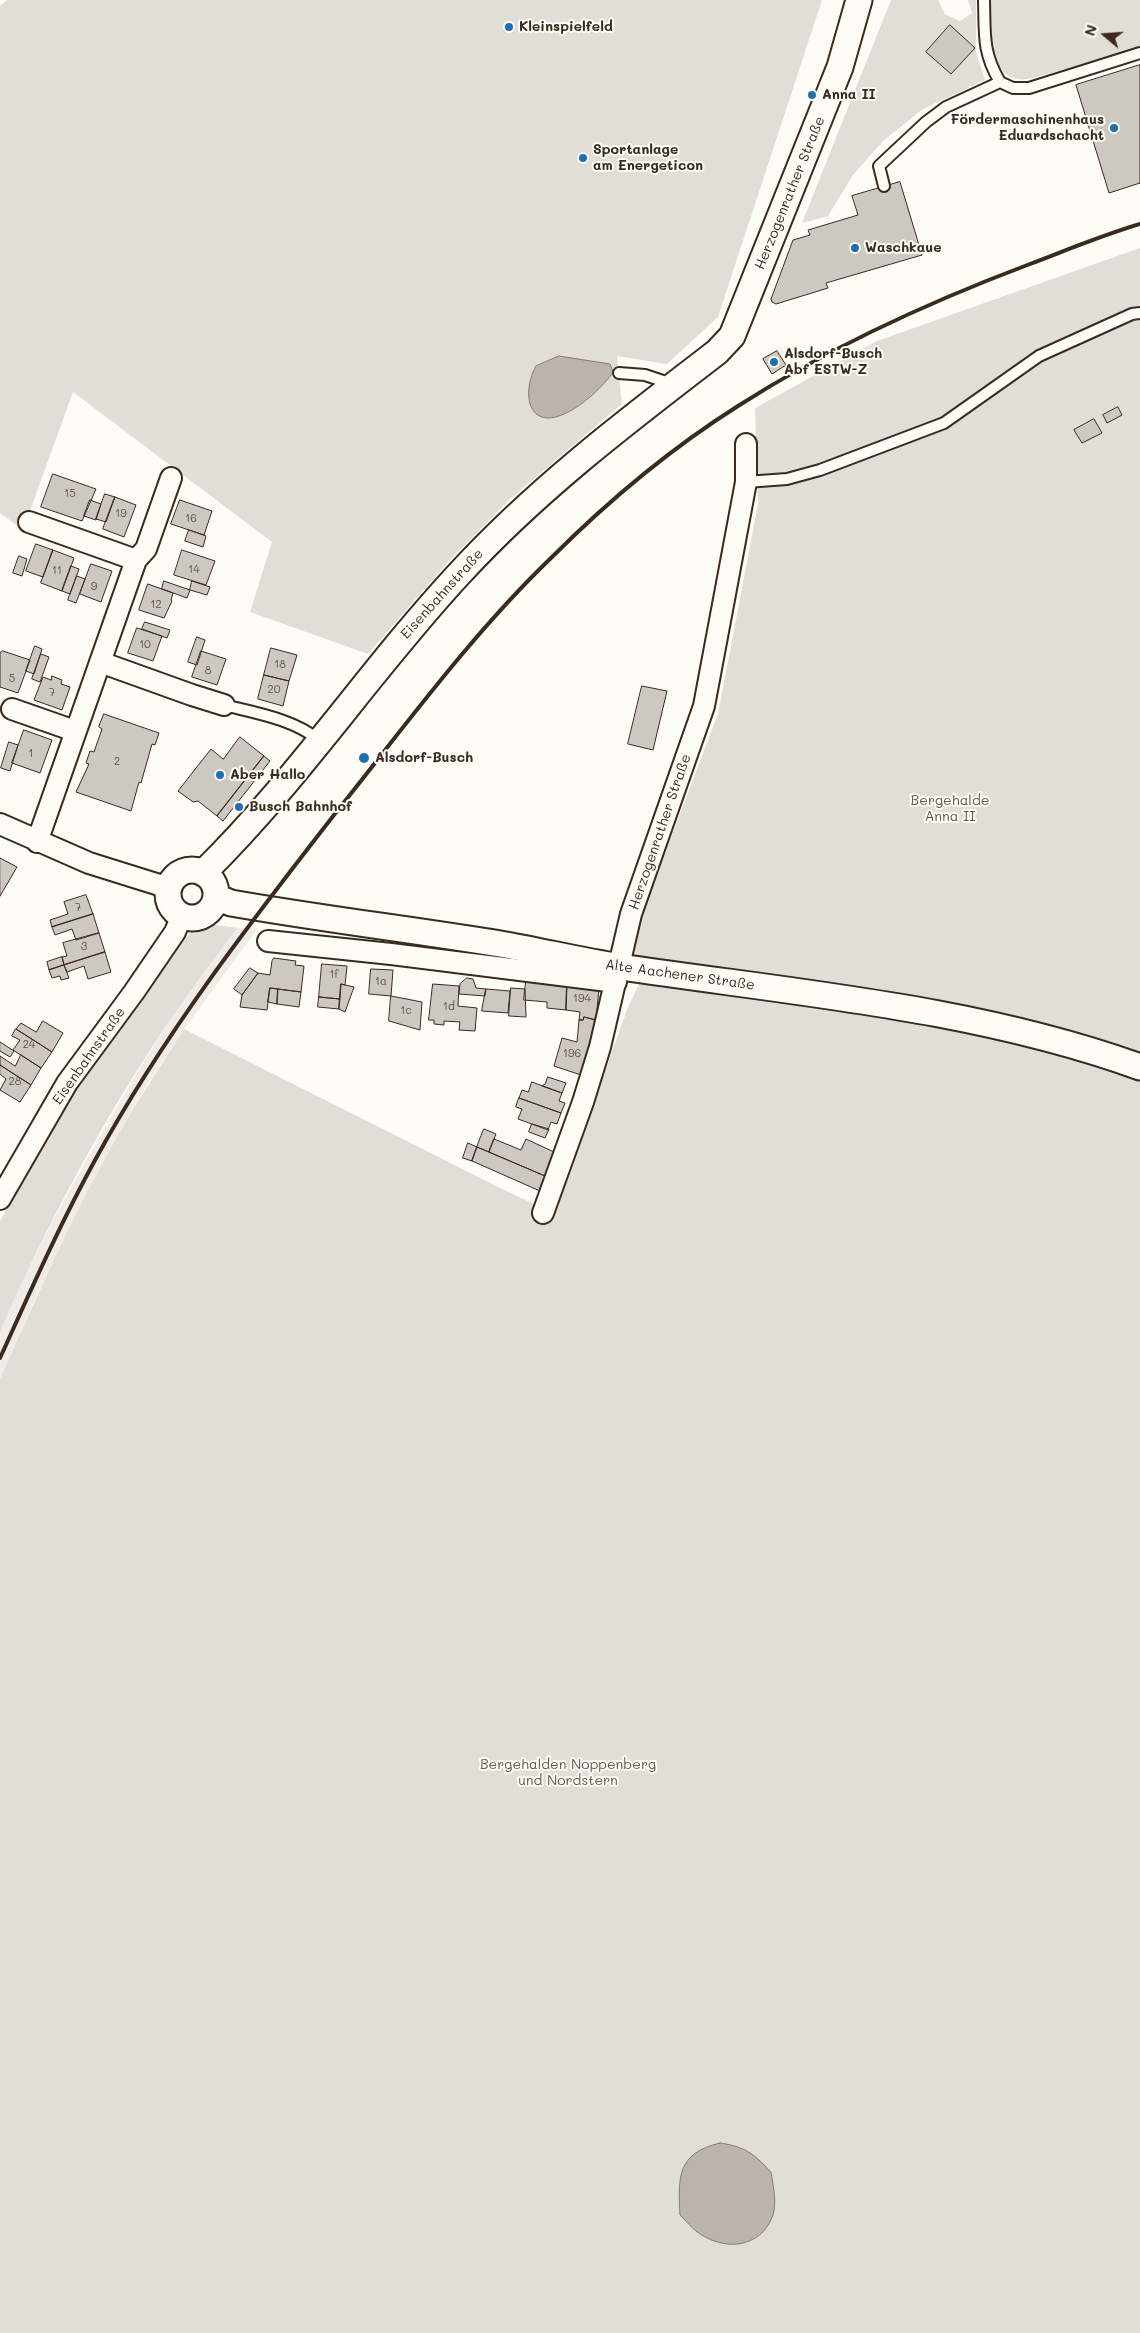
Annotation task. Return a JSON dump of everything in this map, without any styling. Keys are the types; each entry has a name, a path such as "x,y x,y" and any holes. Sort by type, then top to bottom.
{"street":[{"name":"Herzogenrather Straße","path":"717,352 732,336 745,305 840,67 859,0"},
{"name":"Eisenbahnstraße","path":"203,872 253,819 421,618 485,546 548,486 717,352"},
{"name":"Herzogenrather Straße","path":"544,1213 586,1093 631,914 704,706 746,482 746,444"},
{"path":"37,842 136,560 146,549 171,478"},
{"path":"29,522 136,560"},
{"path":"100,662 224,705"},
{"path":"12,709 76,731"},
{"path":"0,824 37,842 89,863 169,888"},
{"path":"189,870 203,872 213,883 216,897 210,910 204,915 189,918 182,915 171,904 169,888 177,876 183,872 189,870"},
{"name":"Alte Aachener Straße","path":"216,897 231,903 506,945 617,975"},
{"name":"Eisenbahnstraße","path":"0,1199 67,1083 134,992 175,932 182,915"},
{"name":"Alte Aachener Straße","path":"268,940 391,954 617,975 899,1007 1010,1028 1082,1048 1140,1067"}],"lane":[{"path":"984,0 986,51 990,65 1000,82 1012,88 1029,88 1140,53"},
{"path":"884,186 879,166 926,122 946,108 1000,82"},
{"path":"746,482 787,479 820,470 944,424 1039,356 1132,314 1140,313"},
{"path":"619,373 645,375 674,385"},
{"path":"224,705 274,718 310,733 319,740"}],"shaded area":[{"path":"559,356 610,364 613,372 584,402 565,414 547,418 539,416 533,411 530,404 530,380 536,366"},
{"path":"237,928 258,928 184,1029 150,1080 101,1165 35,1299 0,1379 0,1332 18,1290 52,1222 138,1071 168,1023"},
{"path":"720,2143 743,2149 759,2160 771,2172 775,2199 773,2215 760,2235 740,2244 718,2242 707,2238 696,2231 680,2215 679,2189 683,2168 695,2153"}],"green space":[{"path":"7,0 822,0 718,317 667,364 617,356 622,404 510,499 447,563 368,654 250,612 272,542 73,392 23,530 0,513 0,6"},
{"path":"891,0 938,0 945,14 960,21 972,13 968,0 976,0 976,53 985,80 923,109 883,141 853,175 828,216 802,223"},
{"path":"990,0 1140,0 1140,48 1033,78 1017,79 1007,75 1000,67 996,57 991,34"},
{"name":"Bergehalde Anna II","path":"1140,248 1140,1053 1065,1029 988,1011 872,991 625,958 718,714 758,504 755,408 877,341"},
{"path":"204,923 237,928 168,1023 121,1097 56,1213 0,1332 0,1221 62,1108 94,1060 173,954 190,933"},
{"name":"Bergehalden Noppenberg und Nordstern","path":"641,980 1093,1049 1140,1071 1140,2333 0,2333 0,1379 61,1245 120,1131 184,1029 504,1190 554,1213 628,1007"}],"building":[{"path":"950,25 975,48 951,74 926,52"},
{"name":"Fördermaschinenhaus Eduardschacht","path":"1140,65 1140,183 1109,193 1076,85"},
{"name":"Waschkaue","path":"900,182 922,255 826,283 828,288 776,304 772,302 771,299 793,240 810,235 808,230 858,215 852,196"},
{"name":"Alsdorf-Busch Abf ESTW-Z","path":"777,351 786,365 772,374 763,359"},
{"path":"1118,407 1122,415 1107,423 1103,415"},
{"path":"1094,419 1102,433 1082,443 1074,430"},
{"path":"53,474 96,489 82,521 41,507"},
{"path":"105,494 115,497 106,522 96,519"},
{"path":"115,497 136,505 124,537 103,529"},
{"path":"90,500 101,504 96,520 84,516"},
{"path":"180,500 212,511 204,535 171,524"},
{"path":"189,530 206,536 203,547 185,541"},
{"path":"36,544 53,550 43,577 26,571"},
{"path":"53,550 74,558 62,591 41,583"},
{"path":"182,550 215,561 206,585 174,575"},
{"path":"19,556 27,559 22,576 13,573"},
{"path":"91,564 112,571 101,602 80,594"},
{"path":"71,566 79,569 70,594 62,591"},
{"path":"77,576 85,579 76,603 68,600"},
{"path":"164,581 190,590 187,598 162,589"},
{"path":"192,581 210,587 207,595 190,590"},
{"path":"148,584 173,593 172,601 164,618 139,610"},
{"path":"145,622 170,630 167,638 142,629"},
{"path":"137,628 162,636 153,661 128,653"},
{"path":"197,637 205,640 197,665 188,662"},
{"path":"35,646 42,649 34,674 26,671"},
{"path":"271,648 297,655 289,681 264,675"},
{"path":"3,651 30,660 18,693 0,687 0,653"},
{"path":"201,651 226,659 217,685 192,677"},
{"path":"41,654 49,657 40,682 32,679"},
{"path":"264,675 289,681 283,706 258,699"},
{"path":"52,676 62,680 61,684 70,687 62,710 34,700 43,677 51,680"},
{"path":"642,686 667,691 653,750 628,744"},
{"path":"104,714 159,733 155,745 152,744 131,811 76,792 89,764 86,763 90,751 94,752 102,729 99,727"},
{"path":"24,730 52,740 40,773 12,763"},
{"name":"Aber Hallo","path":"240,737 264,756 217,816 198,801 193,802 178,791 211,749 223,759"},
{"path":"9,742 18,745 10,771 1,768"},
{"path":"264,756 270,761 223,821 217,816"},
{"path":"0,858 17,867 0,896"},
{"path":"86,895 93,914 52,927 50,920 68,914 64,902"},
{"path":"93,914 99,933 76,940 72,929 55,935 52,927"},
{"path":"99,933 105,952 64,965 62,957 67,956 63,943"},
{"path":"105,952 111,972 88,979 84,966 67,972 64,965"},
{"path":"62,957 64,965 49,970 47,962"},
{"path":"274,958 296,961 295,965 304,966 301,992 270,988 267,1010 240,1007 242,995 258,973 270,975"},
{"path":"322,964 347,966 345,985 341,984 340,999 319,997"},
{"path":"64,965 69,978 61,980 60,976 52,978 49,970"},
{"path":"250,968 258,973 242,995 234,989"},
{"path":"371,969 393,970 391,996 369,994"},
{"path":"467,978 473,979 476,988 486,989 485,996 459,994 460,984"},
{"path":"526,982 567,986 566,1010 547,1008 547,1002 524,1000"},
{"path":"341,984 354,987 345,1012 339,1009"},
{"path":"433,984 459,986 458,1006 477,1008 475,1031 459,1030 460,1022 444,1021 444,1025 434,1024 434,1020 429,1020"},
{"path":"567,986 599,988 596,1020 584,1017 583,1020 579,1020 580,1012 566,1010"},
{"path":"270,988 278,989 277,1004 268,1002"},
{"path":"511,988 525,989 526,1017 509,1016"},
{"path":"278,989 301,992 299,1007 277,1004"},
{"path":"486,989 510,991 508,1013 482,1011"},
{"path":"391,996 422,1002 420,1030 389,1021"},
{"path":"319,997 340,999 339,1009 318,1007"},
{"path":"584,1017 596,1020 581,1075 554,1066 562,1038 577,1042 579,1020 583,1020"},
{"path":"43,1021 63,1033 52,1052 16,1029 21,1023 36,1032"},
{"path":"16,1029 52,1052 41,1068 13,1050 20,1040 12,1036"},
{"path":"0,1042 14,1051 10,1057 0,1051"},
{"path":"21,1055 41,1068 31,1085 0,1065 0,1056 15,1066"},
{"path":"0,1065 31,1085 20,1102 0,1090 6,1079 0,1074"},
{"path":"548,1077 566,1083 562,1093 542,1086"},
{"path":"532,1082 562,1093 559,1101 565,1103 561,1113 519,1098 522,1090 528,1092"},
{"path":"519,1098 561,1113 557,1124 551,1122 548,1130 518,1119 522,1109 516,1107"},
{"path":"532,1124 549,1129 545,1138 529,1132"},
{"path":"484,1129 496,1134 489,1152 477,1147"},
{"path":"494,1139 521,1150 526,1139 554,1152 545,1176 489,1152"},
{"path":"468,1143 477,1147 472,1161 463,1158"},
{"path":"477,1147 545,1176 540,1191 472,1161"}],"railway":[{"path":"0,1358 81,1186 121,1115 179,1024 242,935 416,710 468,647 551,558 617,496 664,458 738,406 808,364 917,310 1085,243 1140,224"}],"place":[{"name":"Kleinspielfeld","path":"509,27"},
{"name":"Anna II","path":"812,95"},
{"name":"Fördermaschinenhaus Eduardschacht","path":"1114,128"},
{"name":"Sportanlage am Energeticon","path":"583,158"},
{"name":"Waschkaue","path":"855,248"},
{"name":"Alsdorf-Busch Abf ESTW-Z","path":"774,362"},
{"name":"Alsdorf-Busch","path":"364,758"},
{"name":"Aber Hallo","path":"220,775"},
{"name":"Busch Bahnhof","path":"239,807"}]}
